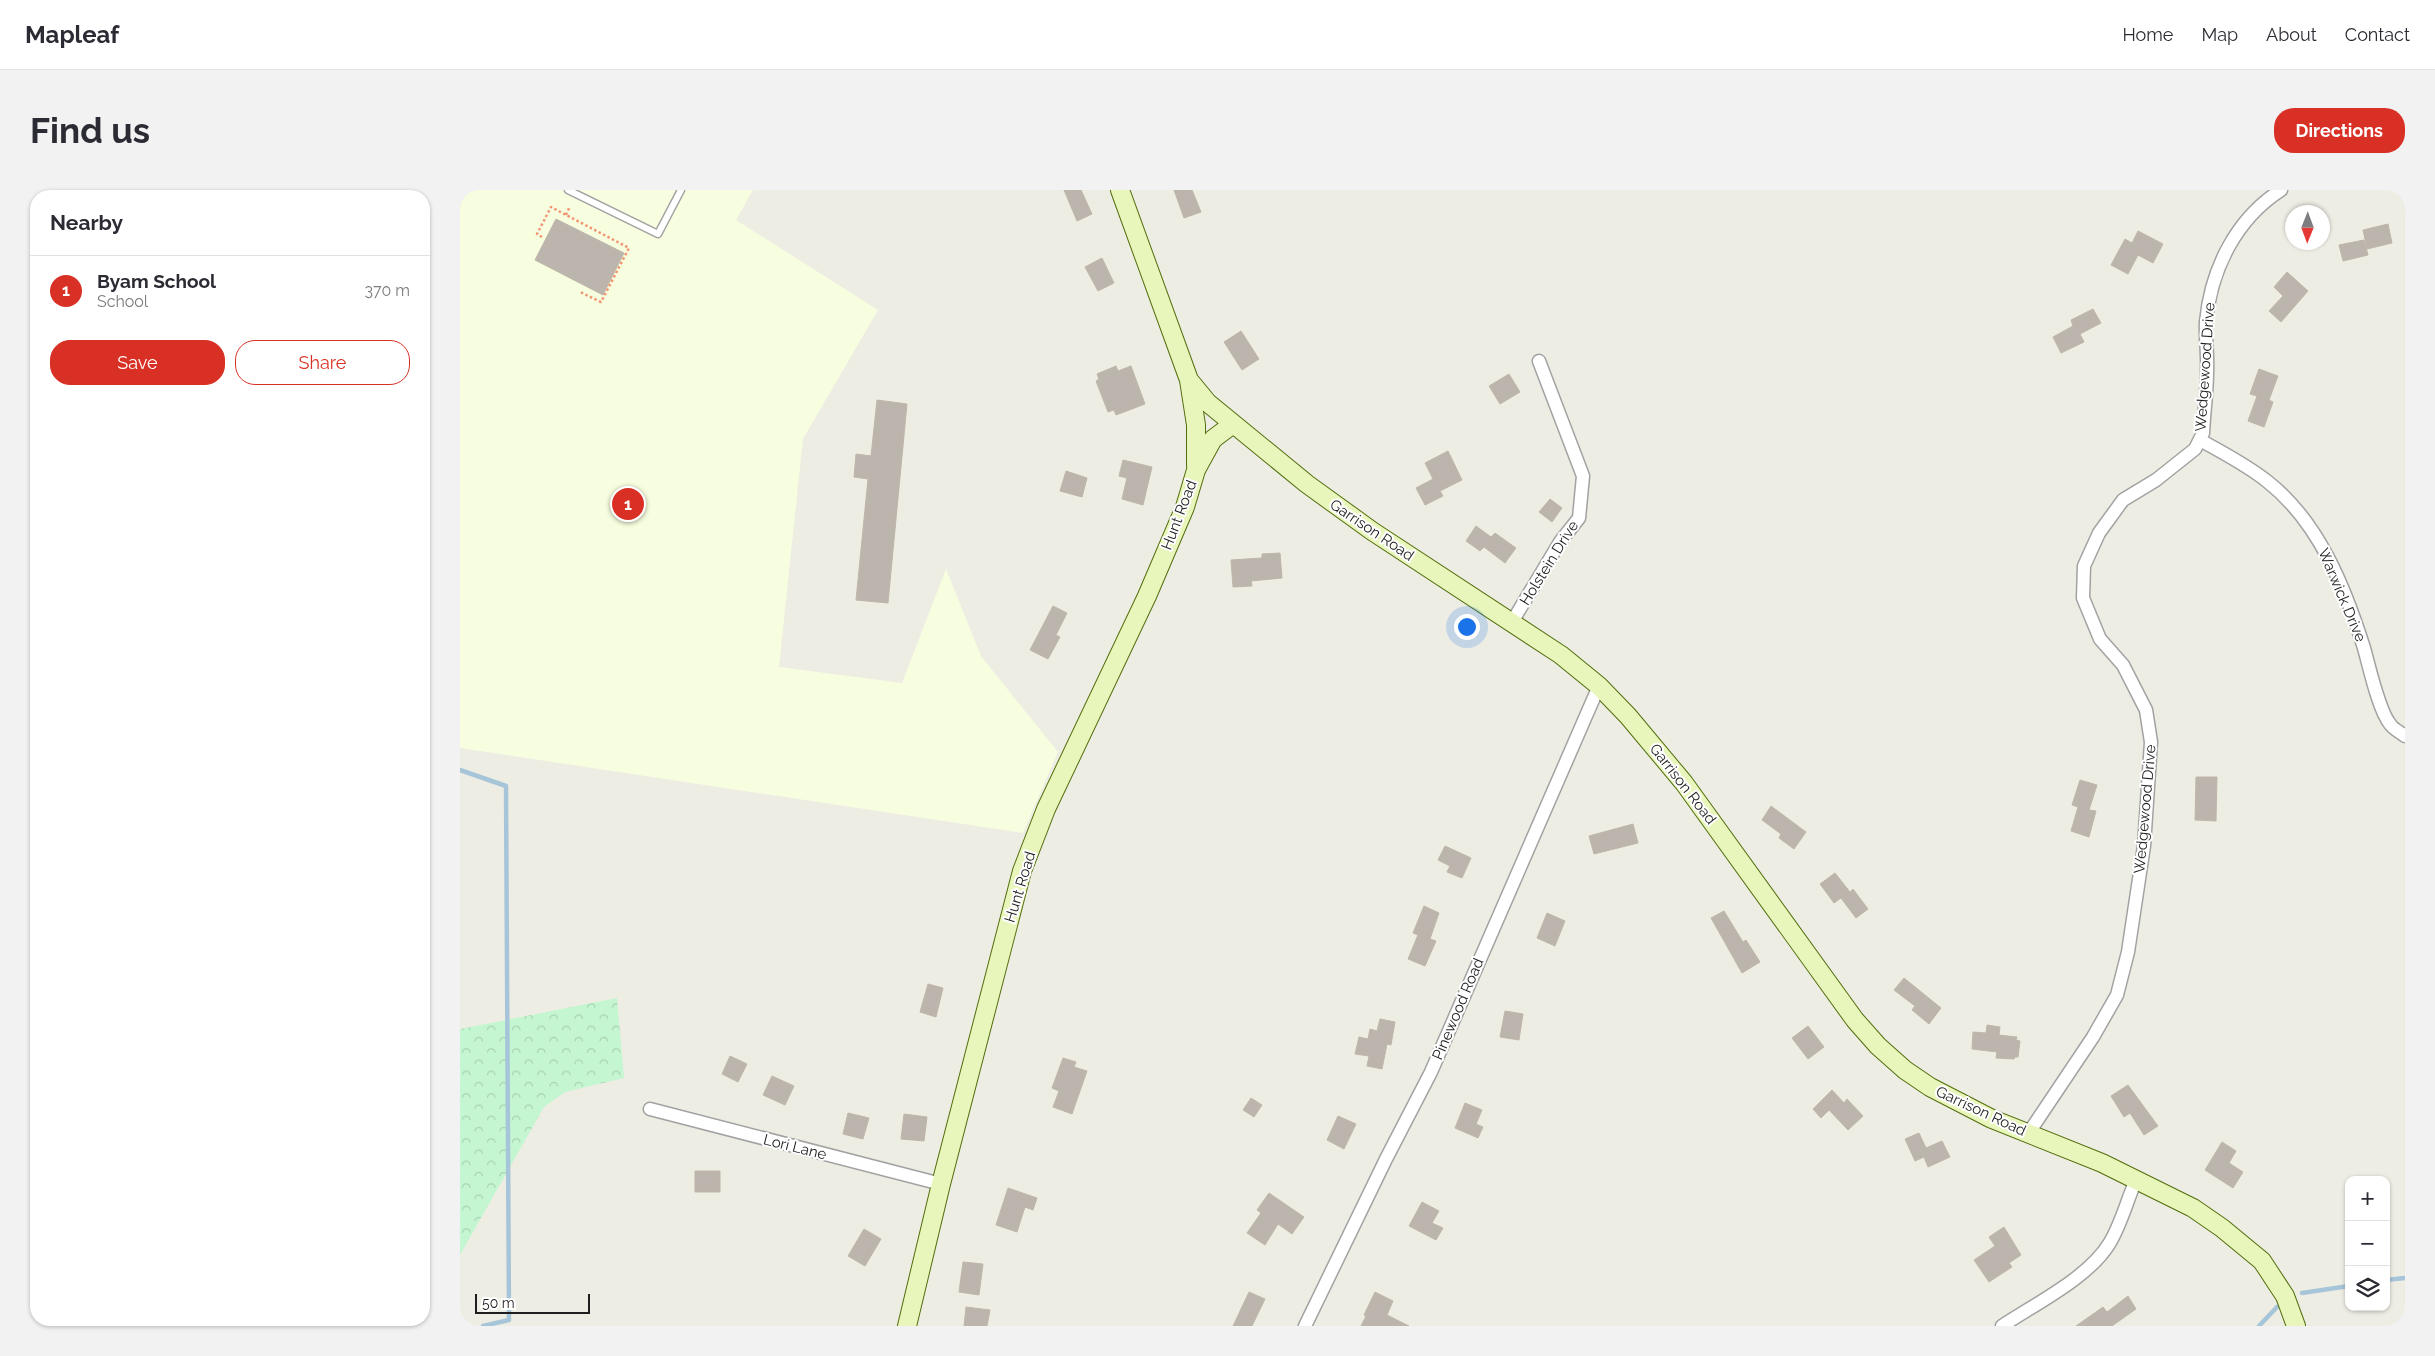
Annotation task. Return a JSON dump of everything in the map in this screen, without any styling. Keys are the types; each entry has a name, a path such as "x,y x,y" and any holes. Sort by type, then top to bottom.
{"street":[{"name":"Garrison Road","path":"1120,190 1189,380 1208,403 1339,508 1561,655 1598,686 1628,716 1684,783 1855,1020 1878,1046 1904,1070 1930,1087 1969,1108 2102,1163 2193,1208 2252,1251 2278,1281 2296,1326"},
{"name":"Wedgewood Drive","path":"2028,1134 2093,1037 2117,995 2128,952 2144,846 2151,742 2146,710 2123,665 2100,639 2083,598 2084,566 2098,533 2123,500 2156,480 2194,449 2200,440 2203,433 2207,372 2206,324 2208,300 2216,271 2240,227 2281,190"},
{"name":"Holstein Drive","path":"1512,622 1560,542 1579,518 1583,476 1538,361"},
{"name":"Hunt Road","path":"1189,380 1196,426 1196,470"},
{"name":"Hunt Road","path":"907,1326 941,1184 1022,871 1046,809 1147,596 1185,508 1196,470 1213,439 1233,424"},
{"name":"Warwick Drive","path":"2200,440 2231,457 2268,482 2293,505 2322,546 2347,601 2376,690 2390,724 2405,736"},
{"name":"Pinewood Road","path":"1305,1326 1386,1159 1431,1072 1598,686"},
{"name":"Lori Lane","path":"650,1110 941,1184"},
{"path":"2002,1326 2080,1273 2095,1260 2109,1244 2136,1180"}],"lane":[{"path":"568,190 658,234 681,190"}],"path":[{"path":"566,215 570,206"},
{"path":"542,237 536,234 551,207 629,248 601,302 580,292"}],"shaded area":[{"path":"460,190 753,190 736,220 878,310 803,439 779,667 902,683 946,569 981,656 1058,752 1023,833 460,748"}],"green space":[{"path":"617,998 624,1078 565,1092 544,1107 460,1255 460,1029"}],"building":[{"path":"1064,190 1081,190 1092,214 1077,221"},
{"path":"1174,190 1192,190 1201,212 1184,218"},
{"path":"556,219 624,253 603,295 535,260"},
{"path":"2388,224 2392,243 2367,249 2363,230"},
{"path":"2138,231 2163,244 2153,263 2138,255 2128,274 2111,265 2125,239 2132,243"},
{"path":"2364,240 2368,255 2343,261 2339,245"},
{"path":"1102,258 1114,283 1098,291 1085,267"},
{"path":"2287,272 2308,291 2281,322 2269,311 2283,296 2274,287"},
{"path":"2093,309 2101,323 2080,334 2084,342 2061,353 2053,337 2073,326 2071,320"},
{"path":"1241,331 1259,359 1242,370 1224,342"},
{"path":"1116,366 1118,371 1131,366 1145,404 1116,415 1114,410 1108,412 1096,381 1099,379 1097,374"},
{"path":"2259,369 2278,376 2269,400 2273,402 2264,427 2248,421 2257,396 2250,394"},
{"path":"1509,374 1520,392 1500,404 1489,386"},
{"path":"877,400 907,404 888,603 856,600 868,479 854,477 856,454 871,456"},
{"path":"1448,451 1462,480 1440,491 1443,496 1425,505 1416,488 1433,479 1425,463"},
{"path":"1123,460 1152,467 1143,505 1122,499 1127,478 1119,476"},
{"path":"1066,471 1087,478 1082,497 1060,491"},
{"path":"1550,499 1562,508 1552,522 1539,512"},
{"path":"1476,526 1491,537 1495,533 1516,548 1505,563 1484,547 1480,551 1466,541"},
{"path":"1280,553 1282,578 1251,581 1252,586 1233,587 1231,560 1262,558 1262,554"},
{"path":"1053,606 1067,613 1056,635 1060,637 1048,659 1030,650"},
{"path":"2196,777 2217,777 2216,821 2195,820"},
{"path":"2080,780 2097,785 2089,810 2096,811 2089,837 2071,831 2078,807 2072,805"},
{"path":"1771,806 1806,832 1794,849 1779,838 1781,834 1762,820"},
{"path":"1633,824 1638,843 1594,854 1589,836"},
{"path":"1445,846 1471,858 1462,878 1447,872 1450,866 1438,860"},
{"path":"1835,873 1850,892 1853,889 1868,909 1856,918 1841,898 1834,903 1820,884"},
{"path":"1424,906 1439,913 1430,939 1436,941 1425,966 1408,959 1418,935 1413,933"},
{"path":"1724,911 1743,942 1746,940 1760,962 1742,973 1711,918"},
{"path":"1547,913 1565,921 1555,946 1537,938"},
{"path":"1904,978 1941,1008 1929,1024 1912,1010 1915,1006 1894,990"},
{"path":"928,984 943,988 936,1017 920,1012"},
{"path":"1505,1011 1523,1014 1519,1040 1500,1037"},
{"path":"1380,1019 1395,1022 1391,1045 1387,1044 1382,1069 1367,1066 1369,1056 1355,1054 1359,1037 1368,1039 1370,1029 1377,1031"},
{"path":"1987,1025 2000,1027 1999,1035 2017,1037 2016,1040 2020,1041 2018,1057 2014,1059 1996,1058 1997,1052 1972,1049 1973,1032 1986,1033"},
{"path":"1808,1026 1824,1047 1808,1059 1792,1038"},
{"path":"730,1056 747,1064 738,1082 722,1074"},
{"path":"1063,1058 1076,1062 1074,1067 1087,1071 1072,1114 1053,1107 1059,1091 1052,1088"},
{"path":"772,1076 794,1086 785,1105 763,1095"},
{"path":"2128,1085 2158,1126 2144,1135 2130,1113 2124,1117 2111,1096"},
{"path":"1832,1090 1844,1103 1847,1099 1863,1116 1848,1130 1829,1110 1821,1118 1813,1109"},
{"path":"1251,1098 1262,1105 1254,1117 1243,1110"},
{"path":"1465,1103 1482,1110 1476,1124 1483,1127 1478,1138 1455,1128"},
{"path":"848,1113 869,1118 863,1139 843,1134"},
{"path":"904,1114 927,1117 924,1141 901,1139"},
{"path":"1338,1116 1356,1124 1344,1149 1327,1140"},
{"path":"1919,1133 1926,1148 1942,1141 1950,1157 1928,1167 1924,1157 1915,1161 1905,1139"},
{"path":"2222,1142 2236,1151 2229,1163 2243,1172 2233,1188 2205,1170"},
{"path":"695,1171 720,1171 720,1192 695,1192"},
{"path":"1008,1188 1037,1198 1033,1210 1025,1207 1017,1232 996,1225"},
{"path":"1269,1193 1304,1217 1292,1234 1278,1224 1265,1245 1247,1233 1261,1213 1257,1210"},
{"path":"1422,1202 1439,1211 1432,1223 1443,1228 1436,1240 1409,1226"},
{"path":"2004,1227 2021,1255 2009,1263 2012,1267 1989,1282 1974,1260 1995,1246 1989,1237"},
{"path":"864,1229 881,1239 865,1266 848,1256"},
{"path":"963,1262 983,1264 979,1295 959,1292"},
{"path":"1249,1292 1265,1299 1252,1326 1233,1326"},
{"path":"1375,1292 1393,1301 1387,1315 1409,1326 1361,1326"},
{"path":"2128,1296 2136,1309 2112,1326 2076,1326 2103,1307 2107,1312"},
{"path":"966,1307 990,1310 987,1326 964,1326"}],"waterway":[{"path":"460,770 506,786 509,1320 483,1326"},
{"path":"2390,1280 2405,1278"},
{"path":"2302,1293 2345,1287"},
{"path":"2259,1326 2277,1307"}],"place":[{"name":"Byam School","path":"628,504"}]}
